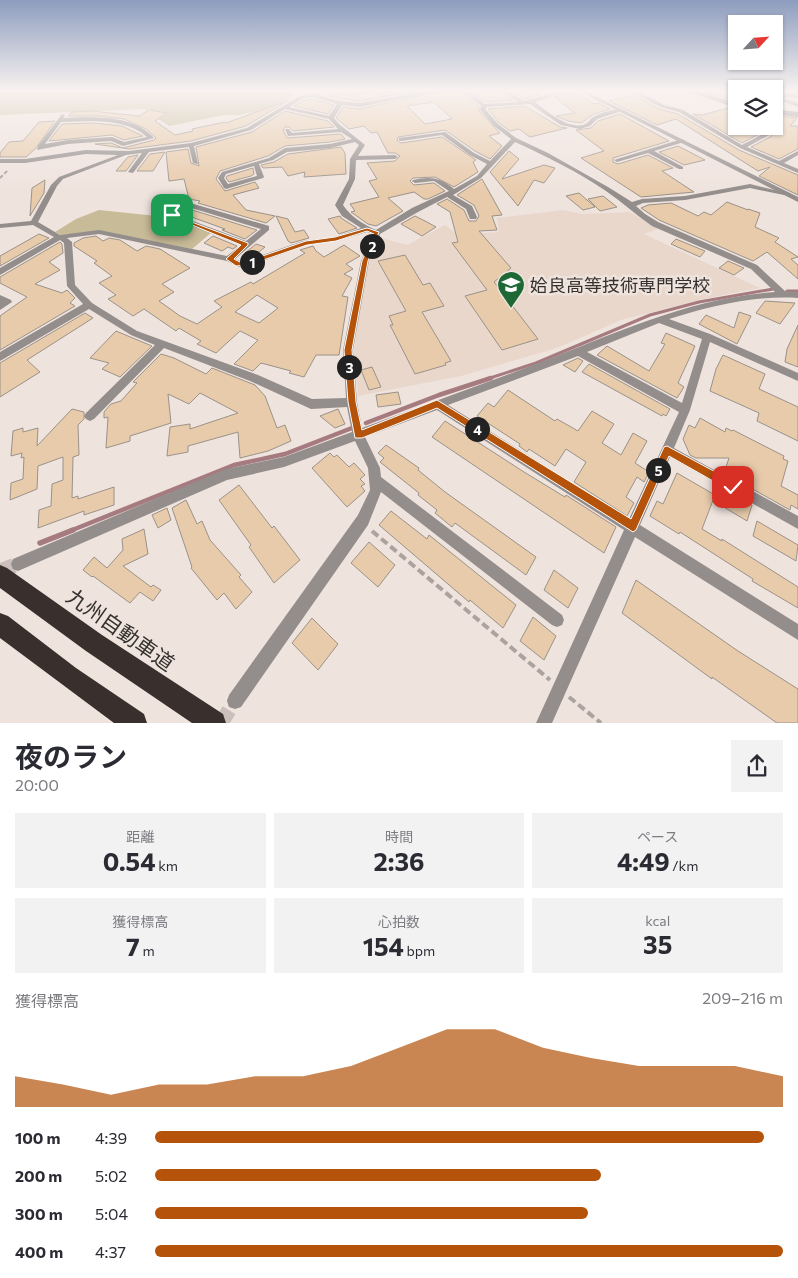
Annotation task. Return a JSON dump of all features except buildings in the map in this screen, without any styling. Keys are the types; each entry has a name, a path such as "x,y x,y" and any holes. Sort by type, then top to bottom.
{"highway":[{"name":"九州自動車道","path":"9,569 94,643 214,723"},
{"path":"0,624 68,676 135,723"}],"street":[{"path":"31,161 56,125"},
{"path":"40,147 68,142 112,139 124,144 151,138 142,130 126,125"},
{"path":"0,161 31,161 86,152 129,153 191,145 249,130 258,125"},
{"path":"336,125 362,145 352,159 352,179 339,205 345,214 367,229 377,233"},
{"path":"497,125 514,139 546,154 606,188 655,224 754,267 783,294"},
{"path":"565,125 578,127 586,125"},
{"path":"649,125 798,200"},
{"path":"704,125 742,147 798,171"},
{"path":"287,130 290,136 344,130"},
{"path":"401,139 443,133 472,154 491,164"},
{"path":"742,147 765,135"},
{"path":"234,700 361,522 376,490 374,468 358,435 352,402 348,350 365,261 377,233 415,210 467,185 491,164 514,139"},
{"path":"256,164 261,177 226,187 221,178 224,172 271,159 285,150 330,146 357,140"},
{"path":"617,160 682,141"},
{"path":"191,145 196,163"},
{"path":"131,172 148,150"},
{"path":"649,151 681,168"},
{"path":"34,223 54,186 61,178 129,153"},
{"path":"779,163 798,153"},
{"path":"352,159 394,157"},
{"path":"415,181 437,179 450,193 469,208 473,217"},
{"path":"631,205 642,201 685,198 750,186 784,193"},
{"path":"229,259 266,228 187,204 172,215 246,244"},
{"path":"0,226 34,223 68,242 71,286 90,305 134,333 254,378 311,404 352,402"},
{"path":"0,272 60,237 99,232 229,259 239,264 249,263 306,243 336,239 367,229"},
{"path":"9,569 226,475 284,462 659,319 705,305 757,296 798,295"},
{"path":"0,298 8,302 0,307"},
{"path":"0,357 90,305"},
{"path":"659,319 708,337 798,377"},
{"path":"544,723 685,410 708,337"},
{"path":"90,416 162,343"},
{"path":"578,351 685,410"},
{"path":"437,404 633,527 798,634"},
{"path":"667,450 798,523"},
{"path":"375,480 557,620"}],"path":[{"path":"361,522 601,723"}],"shaded area":[{"path":"99,210 166,217 212,232 192,249 100,231 61,235 55,232 76,219"},
{"name":"姶良高等技術専門学校","path":"563,210 582,214 630,212 658,229 644,234 760,288 704,299 621,320 557,348 461,376 358,396 354,350 363,288 373,248 381,238 407,245 445,225 458,235 499,232 497,218"}],"waterway":[{"path":"487,379 536,363 650,315 699,302 773,289"},
{"path":"787,291 798,291"},
{"path":"366,423 439,395 491,378"},
{"path":"70,531 234,465 285,454 352,428"},
{"path":"40,543 73,530"}],"tunnel":[{"path":"0,571 18,564"},
{"path":"221,723 235,701"}],"place":[{"name":"姶良高等技術専門学校","path":"511,309"}],"route":[{"path":"172,215 246,244 229,259 239,264 249,263 306,243 336,239 367,229 377,233 365,261 348,350 352,402 358,435 437,404 633,527 667,450 733,487"}]}
